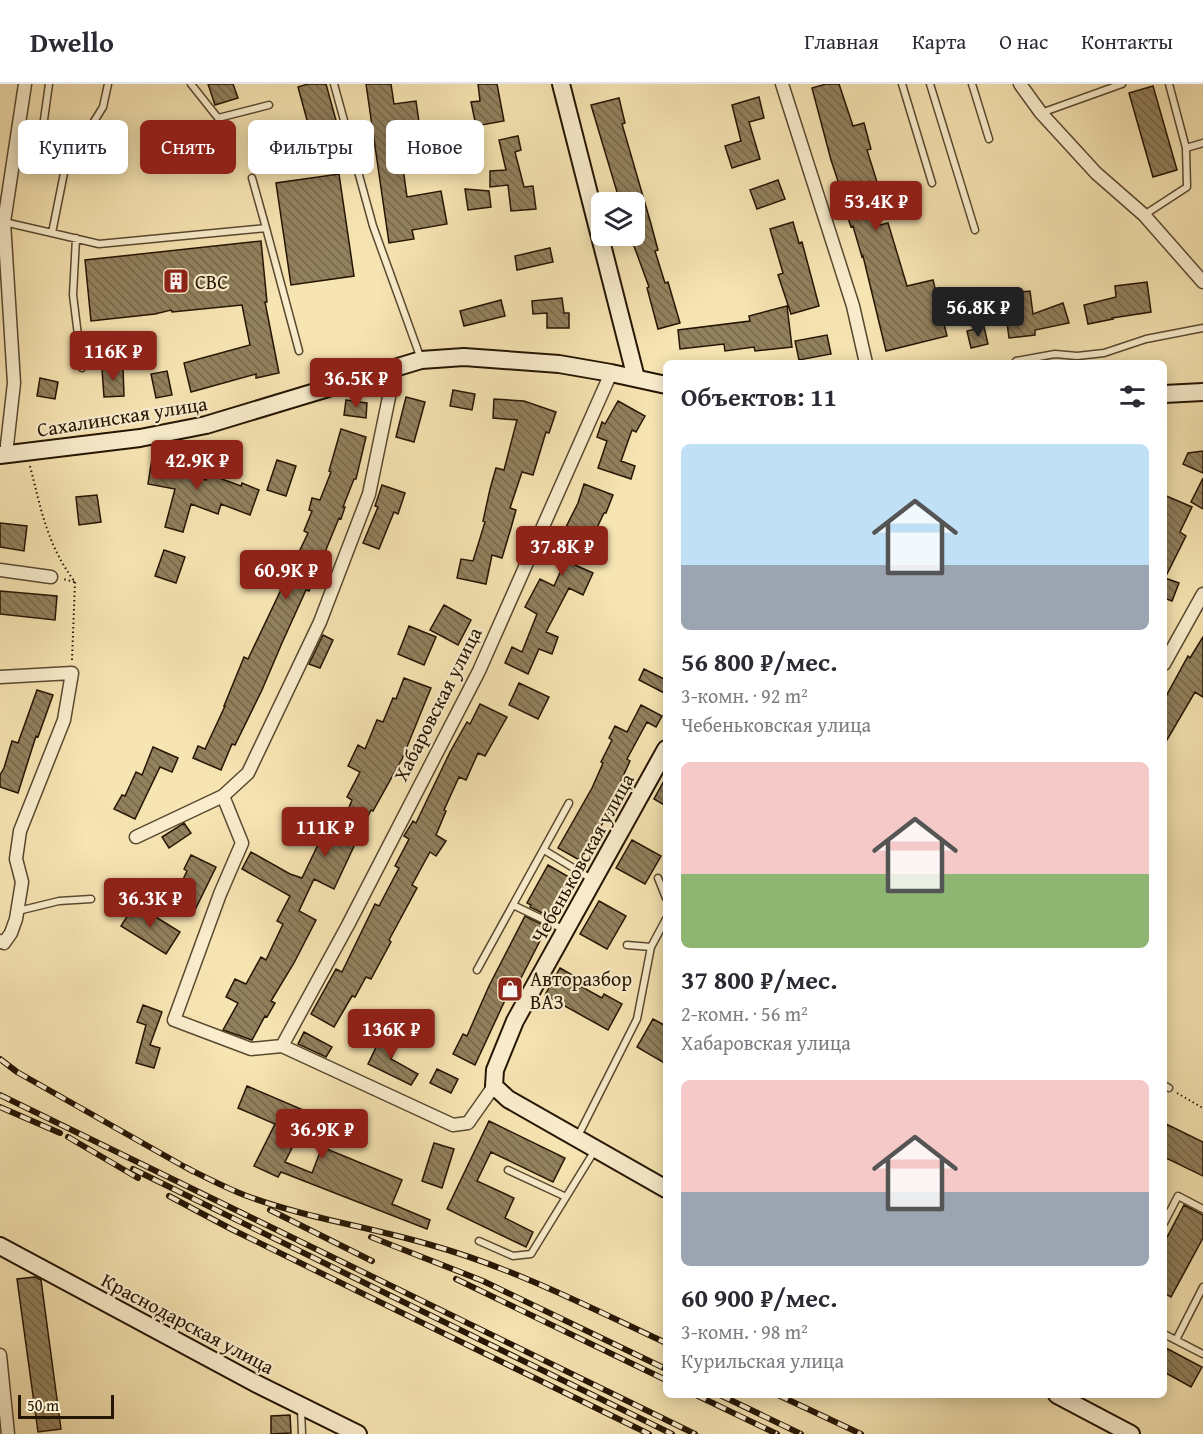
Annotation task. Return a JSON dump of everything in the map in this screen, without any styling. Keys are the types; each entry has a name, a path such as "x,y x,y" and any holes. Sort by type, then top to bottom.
{"street":[{"path":"3,455 14,382 2,221 25,84"},
{"path":"561,84 636,378"},
{"path":"782,84 853,306 865,360"},
{"path":"1020,84 1041,113 1096,173 1144,215 1203,282"},
{"name":"Сахалинская улица","path":"3,455 140,438 206,425 421,360 464,357 559,364 663,385"},
{"path":"136,837 223,796 248,773 320,622 369,494 395,368"},
{"name":"Хабаровская улица","path":"282,1046 348,925 479,671 611,373"},
{"path":"1167,394 1203,392"},
{"path":"0,570 51,577"},
{"path":"1167,659 1203,594"},
{"path":"0,677 72,673 64,720 20,831 16,859 22,882 17,915 11,933 4,943 0,941"},
{"name":"Чебеньковская улица","path":"494,1086 495,1070 515,1021 663,754"},
{"path":"223,796 242,843 220,894 174,1020 251,1049 282,1046 453,1125 468,1123 494,1086 508,1099 663,1187"},
{"name":"Краснодарская улица","path":"0,1246 255,1383 358,1434"},
{"path":"0,1355 9,1434"},
{"path":"1063,1398 1131,1434"}],"lane":[{"path":"44,120 49,84"},
{"path":"95,120 103,107 108,84"},
{"path":"191,84 218,118 269,105"},
{"path":"334,84 373,226 421,360"},
{"path":"903,84 932,183"},
{"path":"930,84 975,230"},
{"path":"972,84 989,139"},
{"path":"1041,113 1122,84"},
{"path":"1144,215 1187,187 1186,148 1168,84"},
{"path":"1186,148 1203,143"},
{"path":"52,233 64,174"},
{"path":"252,178 299,351"},
{"path":"2,221 99,244 266,228"},
{"path":"76,238 73,295 82,368"},
{"path":"1022,360 1055,354 1077,356 1104,353 1146,339 1203,328"},
{"path":"477,970 569,803"},
{"path":"544,850 593,881"},
{"path":"658,879 663,891"},
{"path":"17,915 59,901 91,899"},
{"path":"513,905 565,930"},
{"path":"577,1139 637,1019 651,947 663,925"},
{"path":"627,945 651,947"},
{"path":"479,1240 513,1256 531,1254 595,1149"},
{"path":"508,1170 566,1197"},
{"path":"1167,1217 1178,1196 1203,1209"},
{"path":"1176,1340 1203,1287"},
{"path":"1167,1336 1203,1354"},
{"path":"301,1406 302,1434"}],"path":[{"path":"26,452 47,531 61,563 75,582 72,673"},
{"path":"51,577 75,582"},
{"path":"1167,1087 1203,1108"}],"building":[{"path":"208,84 233,84 238,98 215,105"},
{"path":"308,84 326,84 336,120 307,120 298,87"},
{"path":"366,84 391,84 394,104 416,101 419,120 386,120 386,174 404,174 407,197 441,191 447,224 412,230 414,239 389,243 374,139 374,120 371,120"},
{"path":"478,84 497,84 504,121 484,125 484,120 475,120 471,102 480,101"},
{"path":"826,84 839,84 853,126 864,123 871,149 867,150 877,182 864,186 876,226 888,223 907,286 933,280 947,336 886,351 863,256 844,206 846,205 831,160 812,88"},
{"path":"1153,86 1177,170 1153,177 1129,93"},
{"path":"759,97 764,118 749,122 760,159 732,168 725,146 741,141 732,105"},
{"path":"619,98 625,123 622,124 641,192 617,192 591,105"},
{"path":"518,136 521,150 515,152 524,187 533,186 536,209 511,211 508,185 490,187 490,171 506,170 499,140"},
{"path":"339,174 354,276 291,285 276,183"},
{"path":"778,180 785,199 757,209 750,190"},
{"path":"465,189 489,191 491,207 468,210"},
{"path":"645,204 658,250 655,251 665,283 668,282 680,323 658,329 647,288 649,287 634,246 645,246"},
{"path":"793,222 799,243 802,242 819,306 791,314 778,275 783,273 770,229"},
{"name":"СВС","path":"261,241 267,302 265,302 279,373 256,378 256,374 191,392 184,363 250,345 242,305 172,312 171,310 91,321 85,260"},
{"path":"550,248 553,262 517,270 515,256"},
{"path":"1147,282 1151,312 1088,324 1084,305 1116,297 1115,286"},
{"path":"1030,291 1033,314 1063,303 1069,323 1035,330 1035,335 1009,338 1006,315 977,321 972,302 1004,298 1003,294"},
{"path":"562,298 564,313 569,313 569,328 547,328 547,313 533,314 532,301"},
{"path":"501,300 505,316 464,326 460,311"},
{"path":"787,306 792,347 755,351 754,347 725,351 724,344 680,349 678,330 750,321 749,316"},
{"path":"984,327 988,344 971,348 967,331"},
{"path":"827,335 831,354 799,360 795,341"},
{"path":"123,368 124,396 104,397 102,369"},
{"path":"167,371 172,395 156,398 151,374"},
{"path":"40,378 58,382 55,399 37,396"},
{"path":"453,390 475,394 472,410 450,406"},
{"path":"406,397 425,402 414,442 396,437"},
{"path":"494,399 524,401 556,412 549,433 546,432 533,475 522,472 510,508 516,510 502,558 492,555 486,584 457,578 461,559 473,561 485,522 483,521 496,468 504,470 517,420 493,418"},
{"path":"346,400 367,403 366,418 344,415"},
{"path":"618,401 645,416 636,432 632,430 621,461 635,466 631,479 598,468 607,441 597,437 602,422 605,424"},
{"path":"341,429 366,437 356,479 354,479 343,507 345,507 341,519 339,518 309,591 306,590 262,690 235,745 232,744 221,770 193,758 198,746 205,749 244,657 248,659 308,533 304,531 312,511 309,510 312,498 320,500 331,472 329,471"},
{"path":"154,446 170,448 167,469 206,480 208,474 259,490 250,515 221,504 218,514 191,504 183,532 165,527 175,489 148,484"},
{"path":"1203,451 1203,473 1183,464 1188,453"},
{"path":"277,460 296,466 286,496 267,490"},
{"path":"1203,478 1203,509 1191,502"},
{"path":"584,484 613,495 591,540 586,538 575,565 593,573 583,595 569,588 546,632 558,637 552,654 539,649 528,674 505,663 512,647 522,652 537,614 525,607 540,579 554,586 567,557 554,551 578,503"},
{"path":"382,485 405,493 398,514 394,512 379,549 363,543 378,507 375,506"},
{"path":"97,495 101,522 79,525 76,497"},
{"path":"1167,496 1192,507 1180,532 1186,536 1167,574"},
{"path":"0,523 27,526 24,551 0,547"},
{"path":"164,550 185,557 176,583 155,576"},
{"path":"1167,579 1179,583 1172,601 1167,599"},
{"path":"0,591 57,596 55,620 0,614"},
{"path":"444,605 471,620 458,645 430,630"},
{"path":"409,626 436,637 424,665 398,654"},
{"path":"323,635 333,640 320,668 309,664"},
{"path":"1203,637 1203,697 1195,692 1167,740 1167,694 1188,656 1190,658"},
{"path":"644,669 663,678 663,692 639,680"},
{"path":"404,678 431,688 402,759 373,811 371,810 334,889 314,879 299,911 316,920 271,1001 275,1003 252,1040 223,1030 238,1003 226,997 235,979 246,984 261,957 266,960 283,924 277,921 290,896 242,869 251,852 290,874 302,878 326,828 338,834 352,800 347,797 360,772 348,766 358,745 365,749 377,720 383,722 393,698 396,699"},
{"path":"519,683 549,697 538,719 509,705"},
{"path":"37,690 53,695 38,737 36,736 18,793 0,787 0,775 12,741 18,743"},
{"path":"480,704 507,717 485,756 478,753 466,780 459,777 436,835 446,841 436,856 430,852 412,885 417,888 371,979 366,977 334,1027 311,1014 336,969 342,972 375,904 379,906 399,868 395,866 409,839 404,836 413,821 416,823 450,752 467,722 470,724"},
{"path":"641,705 662,716 656,727 647,722 627,759 630,761 608,809 610,810 581,861 558,848 592,788 612,740 609,738 615,726 627,732"},
{"path":"153,747 178,758 172,772 160,767 135,819 114,809 122,795 125,796 136,772 142,775"},
{"path":"663,782 663,804 654,799"},
{"path":"184,823 191,833 169,848 162,837"},
{"path":"632,840 661,856 645,884 616,868"},
{"path":"191,855 216,867 193,914 171,904 187,871 184,869"},
{"path":"548,865 574,880 552,918 530,907 531,905 527,903"},
{"path":"599,901 626,916 607,949 580,934"},
{"path":"135,904 180,932 166,954 121,926"},
{"path":"525,916 547,927 520,980 509,997 507,996 475,1065 453,1054 463,1034 467,1036 489,986"},
{"path":"560,968 574,976 571,981 602,998 604,994 622,1004 608,1030 545,995"},
{"path":"143,1005 162,1012 150,1045 160,1048 154,1068 136,1063 146,1025 137,1022"},
{"path":"653,1019 663,1024 663,1062 637,1047"},
{"path":"384,1031 400,1039 391,1059 418,1074 411,1085 368,1064"},
{"path":"304,1032 332,1047 326,1057 298,1044"},
{"path":"437,1069 458,1079 451,1093 430,1083"},
{"path":"247,1086 310,1113 301,1135 299,1134 285,1162 312,1173 322,1147 402,1180 392,1204 430,1220 427,1229 281,1172 278,1177 254,1166 275,1124 238,1108"},
{"path":"489,1121 565,1158 553,1182 491,1152 477,1181 514,1198 505,1218 533,1232 526,1247 447,1209"},
{"path":"1167,1124 1203,1142 1203,1176 1167,1158"},
{"path":"434,1143 454,1149 442,1188 422,1181"},
{"path":"1184,1205 1203,1215 1203,1238 1171,1297 1167,1295 1167,1237"},
{"path":"35,1277 41,1280 61,1429 38,1432 17,1279"},
{"path":"1167,1349 1202,1367 1191,1387 1167,1374"},
{"path":"290,1415 291,1433 271,1434 271,1416"}],"railway":[{"path":"0,1059 17,1072 192,1171"},
{"path":"0,1095 695,1434"},
{"path":"0,1107 60,1133"},
{"path":"68,1137 138,1178"},
{"path":"185,1167 231,1190 269,1204 461,1254 550,1289 663,1342"},
{"path":"133,1169 672,1434"},
{"path":"169,1196 231,1229 649,1434"},
{"path":"270,1210 372,1261"},
{"path":"371,1237 483,1281 663,1368"},
{"path":"456,1279 663,1379"},
{"path":"702,1398 777,1434"},
{"path":"726,1398 801,1434"},
{"path":"784,1398 861,1434"}],"place":[{"name":"СВС","path":"176,281"},
{"name":"Авторазбор ВАЗ","path":"510,989"}]}
